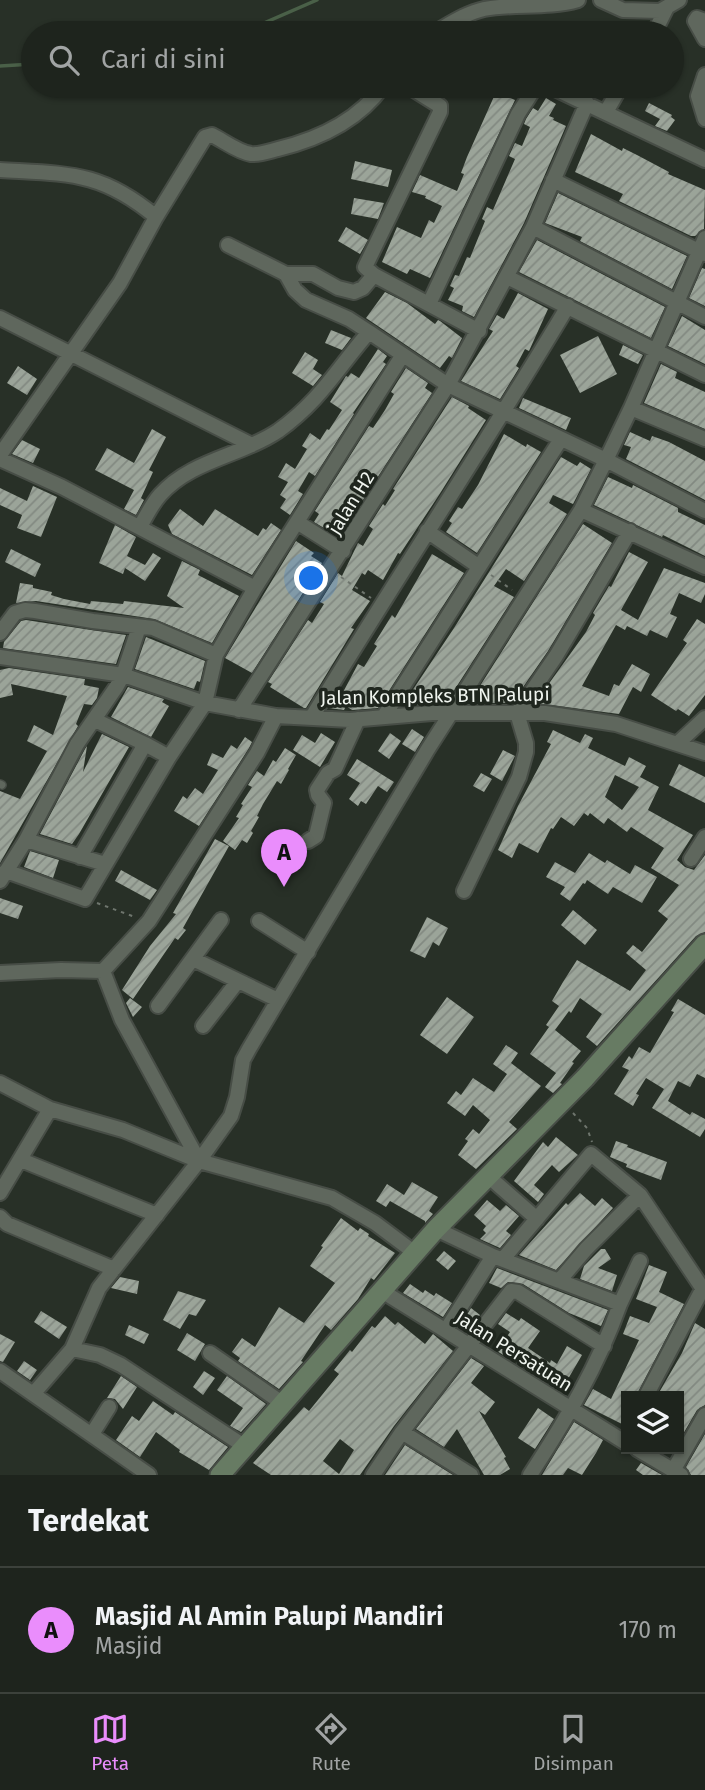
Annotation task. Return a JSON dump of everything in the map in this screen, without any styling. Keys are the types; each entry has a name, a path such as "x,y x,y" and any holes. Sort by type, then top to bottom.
{"main road":[{"path":"220,1475 436,1229 561,1102 705,944"}],"street":[{"path":"456,21 484,9 521,5 555,6 578,0"},
{"path":"601,0 623,10 666,9"},
{"path":"660,21 666,9 678,0"},
{"path":"705,21 696,18 695,21 705,39"},
{"path":"705,75 698,96 705,119"},
{"path":"255,588 62,486 0,457 120,283 156,217 208,135 250,154 288,146 320,136 346,121 372,98"},
{"path":"430,98 440,106 440,112 365,267 374,275 479,331"},
{"path":"429,304 518,114 528,98"},
{"path":"576,98 705,160"},
{"path":"606,112 614,98"},
{"name":"jalan H2","path":"239,710 331,570 479,331 533,227 587,103"},
{"path":"0,170 75,174 99,181 120,190 156,217"},
{"path":"34,1393 72,1349 99,1288 231,1116 243,1060 450,713 581,510 631,408 703,248 553,180"},
{"path":"533,227 705,317"},
{"path":"229,244 286,275 295,290 306,300 357,323 448,385 504,414 606,460 705,511"},
{"path":"286,275 313,274 343,290 354,292 363,288 374,275"},
{"path":"507,277 705,375"},
{"path":"312,717 427,531 504,414 568,306"},
{"path":"0,318 252,445"},
{"path":"139,527 159,495 173,483 197,468 276,432 315,400 369,332"},
{"path":"139,627 123,675 77,744 26,840 3,876 85,899 169,757 205,703 216,655 255,588 402,356"},
{"path":"631,408 705,439"},
{"path":"384,716 561,439"},
{"path":"581,510 705,567"},
{"path":"297,522 343,551"},
{"path":"427,531 478,566"},
{"path":"464,891 519,778 526,752 517,713 556,656 630,531"},
{"path":"0,633 10,617 25,610 162,631 216,655"},
{"name":"Jalan Kompleks BTN Palupi","path":"0,657 123,675 205,703 276,716 358,719 450,713 545,713 615,724 705,753"},
{"path":"0,973 103,971 149,921 257,752 276,716"},
{"path":"677,744 705,718"},
{"path":"308,841 316,836 324,806 317,790 328,772 335,769 358,719"},
{"path":"95,720 169,757"},
{"path":"80,857 145,744"},
{"path":"691,859 705,837"},
{"path":"26,840 105,864"},
{"path":"158,1006 221,920"},
{"path":"259,921 308,952"},
{"path":"193,959 278,1000"},
{"path":"103,971 122,1020 199,1161"},
{"path":"203,1026 238,981"},
{"path":"0,1083 50,1109 123,1130 199,1161 331,1198 375,1223 415,1253"},
{"path":"0,1193 50,1109"},
{"path":"446,1330 498,1257 537,1219 591,1154 640,1195 703,1291 649,1391"},
{"path":"21,1160 157,1215"},
{"path":"488,1176 537,1219"},
{"path":"559,1281 586,1249 640,1195"},
{"path":"0,1217 7,1224 114,1269"},
{"path":"436,1229 498,1257 620,1304"},
{"path":"530,1475 572,1410 604,1346 640,1261"},
{"path":"373,1475 402,1432 514,1290 604,1346"},
{"name":"Jalan Persatuan","path":"383,1291 572,1410 621,1437"},
{"path":"72,1349 100,1355 121,1365 244,1446"},
{"path":"210,1353 282,1402"},
{"path":"0,1371 149,1475"},
{"path":"92,1434 109,1407"},
{"path":"646,1454 678,1472 705,1415"},
{"path":"402,1432 471,1475"}],"path":[{"path":"478,566 524,598"},
{"path":"331,570 381,604"},
{"path":"85,899 149,921"},
{"path":"561,1102 591,1134 591,1154"}],"building":[{"path":"493,98 515,100 430,278 410,269 407,274 382,262 397,227 421,238 429,220 434,223 442,206 425,198 426,196 412,192 420,175 457,191 467,157"},
{"path":"546,98 556,104 549,116 566,126 524,223 474,317 462,311 463,306 448,300 454,288 450,286 455,275 459,276 467,257 470,258 485,221 482,219 487,207 493,210 515,159 509,156 515,143 522,146 530,127 524,124 526,119 533,108 538,111"},
{"path":"649,103 672,115 675,120 667,131 655,126 660,119 645,111"},
{"path":"591,134 705,190 704,229 691,236 619,201 623,194 575,172"},
{"path":"355,161 392,170 388,187 351,179"},
{"path":"558,193 687,256 672,289 580,241 582,237 545,223"},
{"path":"354,198 384,203 378,219 351,214"},
{"path":"346,227 368,240 360,254 338,241"},
{"path":"537,240 665,307 651,338 519,272"},
{"path":"702,268 705,269 705,306 689,298"},
{"path":"385,292 407,303 435,324 440,321 462,338 452,358 449,356 440,368 366,318"},
{"path":"518,293 548,309 529,351 525,349 516,366 519,368 500,399 461,381 493,331 489,329 497,315 504,319"},
{"path":"682,316 705,330 705,364 668,346"},
{"path":"331,330 351,338 342,350 325,343"},
{"path":"598,336 617,374 580,393 560,355"},
{"path":"623,345 643,355 638,364 619,355"},
{"path":"378,349 387,356 383,362 386,364 315,476 309,472 298,491 303,494 290,515 280,508 286,499 280,495 288,482 278,477 286,463 295,469 307,449 302,446 310,433 320,440 327,429 329,430 342,410 330,402 346,376 351,373 359,378"},
{"path":"305,352 318,360 313,369 322,375 313,386 292,373"},
{"path":"661,364 677,372 675,378 705,392 705,429 644,403"},
{"path":"18,366 37,379 27,395 7,383"},
{"path":"406,368 428,383 425,388 432,393 339,537 314,522 319,514 315,511 369,426 373,428 385,410 394,394 391,392"},
{"path":"452,397 486,420 383,580 368,570 365,575 362,573 352,590 370,601 304,708 270,687 272,684 268,682 308,620 312,623 324,604 320,602 338,573 342,576 358,543 363,546 373,529 369,526 383,504 385,506"},
{"path":"523,398 571,418 566,430 519,408"},
{"path":"152,429 166,437 149,470 153,472 136,515 124,509 134,490 95,470 107,448 134,463"},
{"path":"630,432 650,441 652,436 669,442 705,461 705,500 626,459 631,447 624,445"},
{"path":"504,434 541,452 477,553 446,532 458,507 462,509 478,485"},
{"path":"22,440 40,449 33,463 12,454"},
{"path":"561,457 577,466 580,462 591,469 573,504 553,495 549,503 567,514 524,581 506,569 494,586 514,597 446,703 402,706 454,628"},
{"path":"608,477 632,488 633,485 705,525 705,556 594,505"},
{"path":"33,486 57,497 41,537 17,528 22,515 0,505 0,488 27,501"},
{"path":"180,509 203,526 215,509 258,536 263,528 266,530 271,523 281,530 252,575 172,534 168,525"},
{"path":"583,524 612,543 548,651 512,703 476,703 471,700"},
{"path":"115,525 136,537 127,556 145,565 153,553 161,558 145,581 125,568 123,574 99,563"},
{"path":"296,541 314,553 311,556 322,563 252,673 225,658"},
{"path":"11,549 41,564 35,577 5,562"},
{"path":"629,552 648,562 621,610 638,620 664,568 705,583 705,594 701,603 679,593 670,614 677,617 667,638 650,630 647,636 627,626 625,630 616,625 582,686 609,696 614,684 619,686 632,664 650,674 641,692 633,687 619,714 535,703 586,632 595,615 593,613 609,586 611,587"},
{"path":"432,554 464,573 378,708 329,708 337,694 341,696 358,664 364,667 377,646 374,644 392,615 395,618"},
{"path":"182,561 200,570 198,575 239,596 212,643 154,619 36,601 16,603 20,583 33,585 33,588 52,592 51,595 64,599 90,604 91,601 123,604 124,601 184,608 167,596"},
{"path":"697,619 705,624 705,695 689,716 651,695 687,643 683,640"},
{"path":"21,621 126,635 116,664 3,648 4,642"},
{"path":"146,637 205,661 200,682 197,681 194,689 135,669"},
{"path":"9,668 85,679 84,685 99,688 92,705 84,704 76,724 78,726 0,863 0,791 20,799 47,751 27,741 34,725 53,735 67,696 11,684 13,695 0,698 0,670"},
{"path":"128,687 164,699 162,702 169,706 151,737 111,717"},
{"path":"412,729 424,737 415,752 402,744"},
{"path":"553,730 580,743 585,734 593,738 588,748 625,766 629,757 646,766 640,777 659,787 648,810 693,835 677,860 694,870 705,855 705,932 696,936 597,1046 586,1037 602,1014 580,998 571,1013 569,1011 555,1030 581,1051 572,1062 574,1063 560,1083 562,1084 553,1093 545,1087 556,1073 530,1054 549,1027 546,1025 559,1006 552,1001 563,982 577,960 630,991 646,970 626,953 633,945 642,952 668,919 658,911 679,885 651,868 664,848 631,827 627,832 608,818 604,824 590,813 588,816 584,813 574,826 561,817 553,829 551,828 538,853 519,843 512,858 498,850 551,744 547,742","holes":["615,775 639,787 622,810 605,797"]},
{"path":"321,733 335,742 320,767 293,750 302,735 315,743"},
{"path":"390,733 401,741 389,759 378,751"},
{"path":"102,734 129,747 79,834 72,844 40,834 85,749 87,746 83,772"},
{"path":"245,737 252,742 249,748 199,826 174,811 183,796 187,799 195,788 203,794 218,770 207,765 212,753 223,758 231,745 237,749"},
{"path":"285,748 296,755 289,770 281,784 277,781 263,804 247,843 242,840 235,850 223,841 239,818 236,817 243,805 241,804 252,787 248,785 257,771 264,776 273,760 276,762"},
{"path":"503,750 515,756 502,781 490,774"},
{"path":"357,759 394,782 387,792 378,786 366,804 361,801 358,806 349,799 360,783 347,775"},
{"path":"679,764 705,777 705,803 669,785"},
{"path":"481,773 492,779 484,792 473,786"},
{"path":"215,839 229,846 183,928 186,930 178,940 175,938 133,999 122,990 150,946 176,914 173,913"},
{"path":"30,851 59,860 53,878 24,867"},
{"path":"589,853 630,874 635,865 657,877 642,903 613,887 608,894 587,880 570,901 560,894 565,887 546,877 555,862 575,873"},
{"path":"121,870 157,890 150,900 115,881"},
{"path":"0,898 23,906 18,919 0,913"},
{"path":"573,910 597,930 585,945 561,925"},
{"path":"427,917 448,928 439,946 433,942 425,958 410,951"},
{"path":"447,997 474,1017 447,1054 420,1035"},
{"path":"130,998 142,1007 133,1017 126,1003"},
{"path":"678,999 705,1015 705,1078 697,1074 690,1087 678,1081 668,1101 690,1115 692,1112 705,1119 705,1129 700,1137 652,1108 664,1089 646,1078 636,1094 639,1095 633,1106 614,1094 629,1070 622,1067 629,1056 632,1059 639,1047 650,1053 674,1012 671,1011"},
{"path":"506,1045 518,1053 511,1063 541,1086 509,1122 517,1129 476,1169 458,1155 473,1129 479,1134 490,1120 473,1105 465,1116 447,1103 456,1091 461,1095 473,1078 494,1092 507,1074 493,1064"},
{"path":"556,1137 578,1155 559,1172 552,1165 534,1185 544,1194 538,1202 514,1181 543,1142 548,1147"},
{"path":"616,1141 667,1162 661,1180 626,1167 627,1164 610,1157"},
{"path":"412,1182 438,1197 429,1211 433,1214 425,1223 390,1201 386,1207 376,1201 387,1184 404,1195"},
{"path":"580,1193 595,1206 602,1198 613,1208 556,1270 519,1255 566,1203 568,1205"},
{"path":"487,1200 500,1211 506,1205 519,1216 506,1231 511,1235 500,1248 480,1239 486,1233 483,1230 486,1226 474,1215"},
{"path":"341,1218 395,1253 374,1280 371,1278 358,1299 331,1330 325,1325 301,1361 303,1362 279,1389 238,1361 240,1358 232,1352 242,1338 255,1347 279,1307 304,1323 335,1283 310,1266"},
{"path":"601,1249 605,1249 611,1259 598,1268 617,1275 612,1291 580,1279 584,1266"},
{"path":"444,1251 456,1261 448,1270 436,1260"},
{"path":"649,1265 667,1272 659,1292 684,1304 639,1391 621,1391 621,1424 584,1405 593,1389 611,1399 639,1340 623,1334 630,1316 649,1323 657,1307 636,1299"},
{"path":"497,1268 608,1310 601,1326 569,1313 523,1284 508,1282 501,1288 489,1283"},
{"path":"120,1277 139,1281 137,1294 111,1288"},
{"path":"410,1284 423,1293 425,1290 434,1296 436,1293 452,1303 443,1317 403,1293"},
{"path":"178,1291 206,1300 196,1316 189,1314 180,1329 163,1320"},
{"path":"471,1308 480,1315 467,1332 459,1328"},
{"path":"41,1311 67,1327 59,1339 34,1322"},
{"path":"506,1313 519,1321 521,1318 540,1331 528,1348 550,1363 551,1360 557,1364 567,1346 582,1355 561,1391 497,1351 510,1332 498,1324"},
{"path":"385,1316 395,1325 398,1322 425,1344 433,1334 453,1351 394,1426 360,1475 271,1475 253,1463 304,1407 309,1411 339,1374 334,1370 372,1326 375,1328","holes":["340,1439 354,1450 339,1474 323,1461"]},
{"path":"695,1323 705,1329 705,1405 697,1410 684,1432 684,1391 660,1391 682,1353"},
{"path":"129,1325 149,1334 144,1344 125,1335"},
{"path":"187,1333 205,1344 195,1361 177,1350"},
{"path":"0,1334 15,1342 3,1362 0,1361"},
{"path":"471,1358 484,1366 471,1383 495,1402 485,1415 479,1411 506,1457 504,1458 510,1469 500,1475 484,1475 457,1429 444,1447 416,1429"},
{"path":"24,1361 37,1370 30,1380 17,1371"},
{"path":"204,1371 215,1378 203,1395 193,1387"},
{"path":"121,1376 137,1387 123,1409 115,1399 107,1398"},
{"path":"227,1376 266,1404 241,1432 230,1426 243,1408 217,1390"},
{"path":"153,1401 173,1415 175,1412 228,1447 209,1470 179,1452 180,1450 156,1432 140,1457 116,1440 132,1416 139,1421"},
{"path":"538,1408 554,1419 535,1449 518,1438"},
{"path":"574,1422 603,1440 596,1453 582,1475 568,1468 563,1475 542,1475"},
{"path":"705,1434 705,1475 691,1475 686,1467"},
{"path":"405,1445 453,1475 385,1475"},
{"path":"641,1463 662,1475 643,1475 636,1470"}],"waterway":[{"path":"269,21 317,0"},
{"path":"0,66 21,65"}],"place":[{"name":"Masjid Al Amin Palupi Mandiri","path":"284,887"}]}
